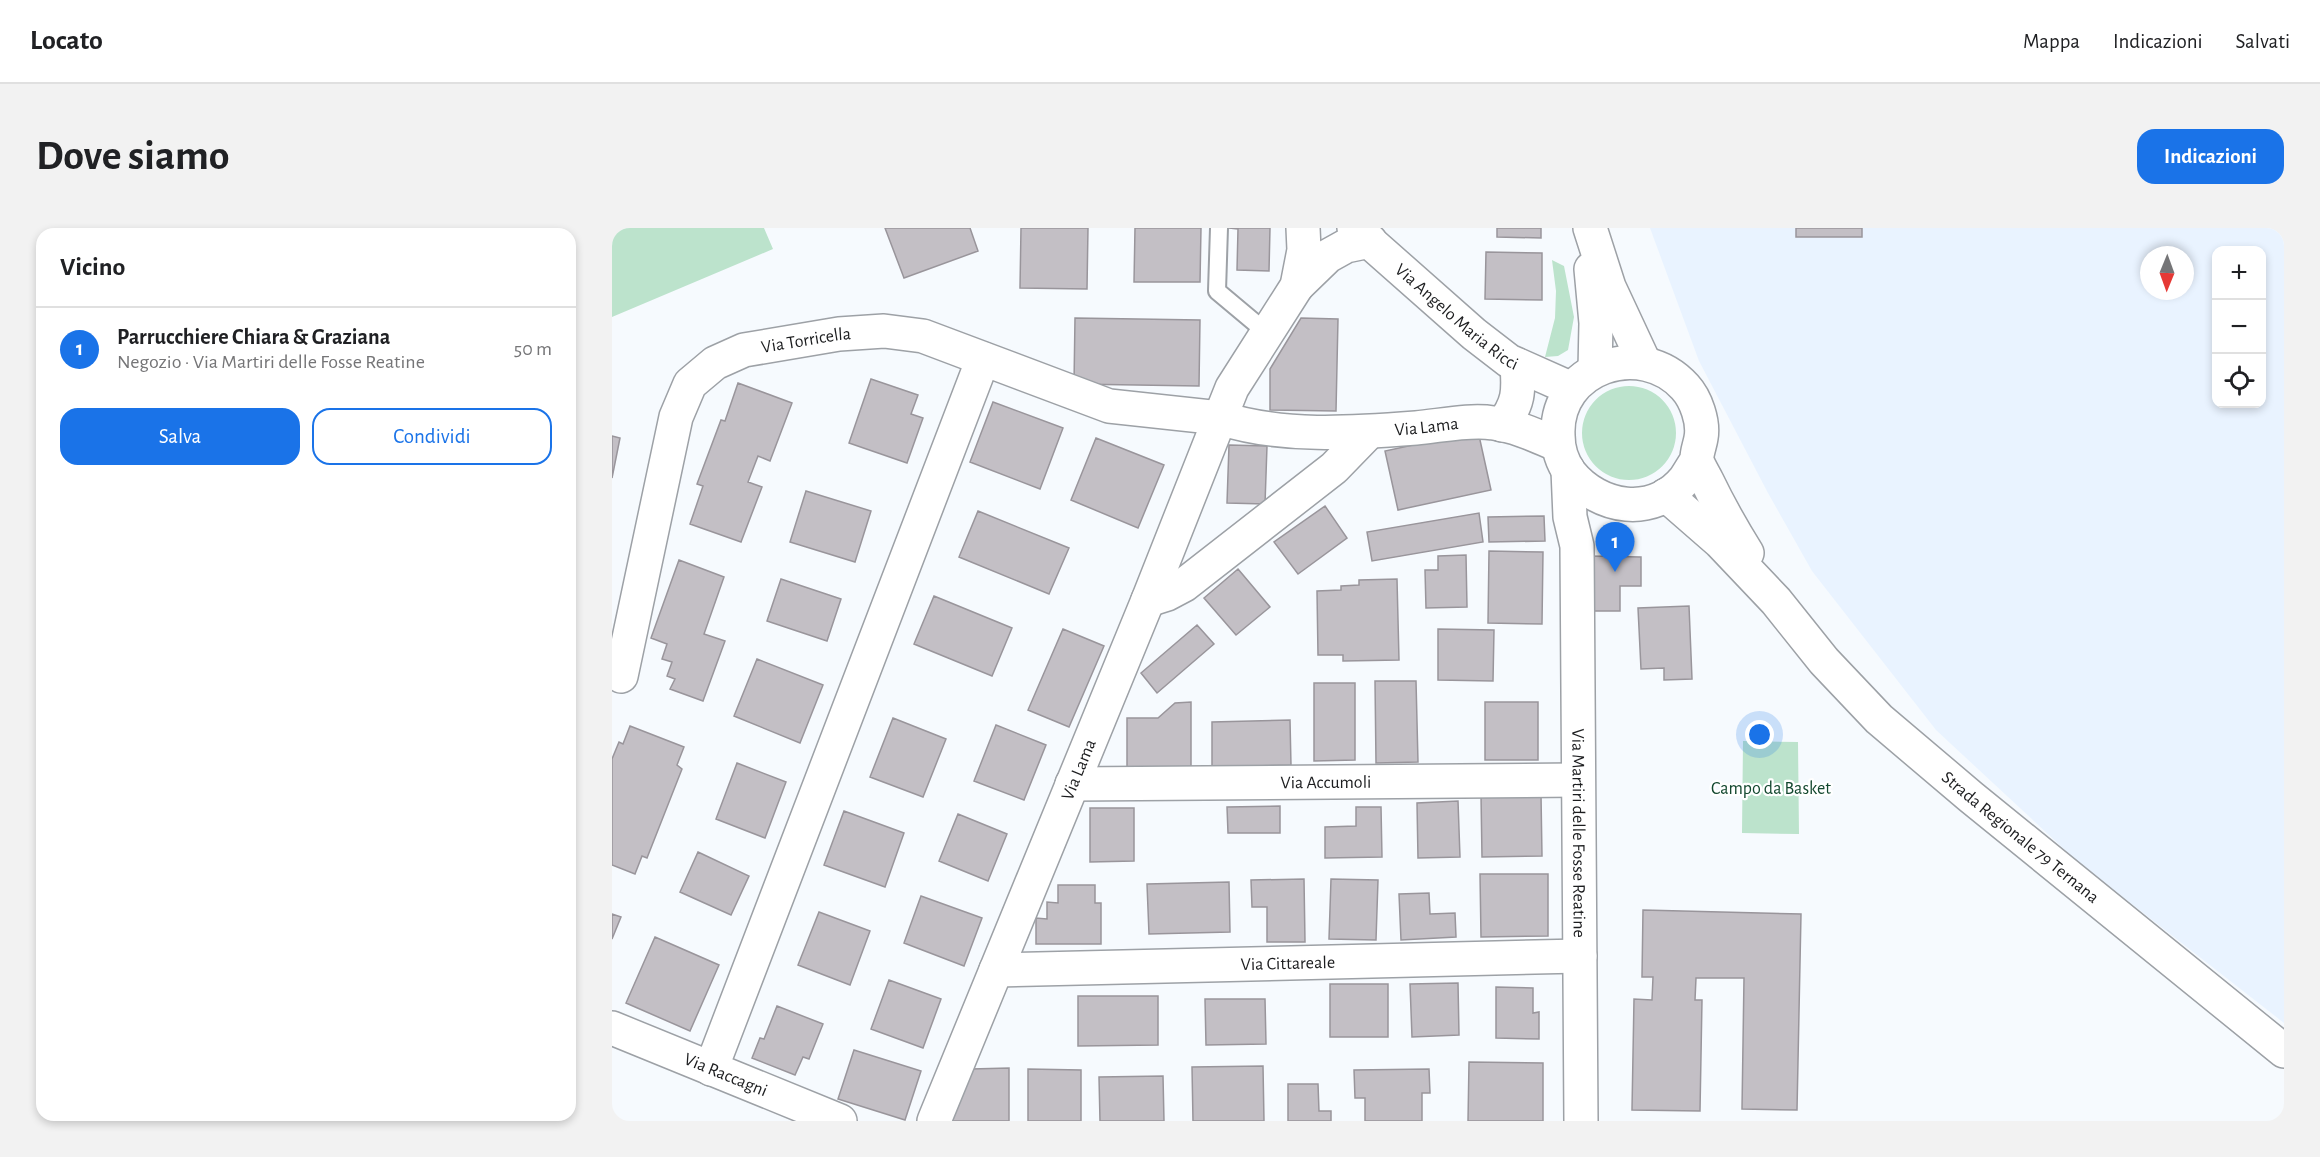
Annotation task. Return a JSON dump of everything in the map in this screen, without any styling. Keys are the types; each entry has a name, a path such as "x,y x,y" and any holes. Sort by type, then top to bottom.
{"main road":[{"name":"Via Lama","path":"934,1121 1148,600 1232,388 1297,286 1304,250 1303,228"},
{"path":"1589,228 1609,286 1644,362"},
{"path":"1583,380 1619,362 1644,362 1667,371 1686,388 1698,410 1702,435 1697,460 1684,480 1666,495 1650,502 1633,505 1616,503 1600,498 1581,487 1563,458 1557,426 1562,407 1583,380 1596,322 1589,228"},
{"path":"1297,286 1328,256 1362,234"},
{"name":"Via Angelo Maria Ricci","path":"1362,234 1474,334 1516,365 1583,380"},
{"name":"Via Torricella","path":"621,676 676,417 690,384 715,363 744,350 839,334 884,331 923,336 1109,406 1220,418"},
{"path":"711,1069 983,359"},
{"path":"1502,425 1514,411 1519,389 1516,365"},
{"name":"Via Lama","path":"1220,418 1263,429 1301,432 1368,432 1492,422 1523,430 1563,458"},
{"path":"1148,600 1184,585 1334,468 1368,432"},
{"name":"Via Martiri delle Fosse Reatine","path":"1563,458 1576,546 1581,1121"},
{"name":"Strada Regionale 79 Ternana","path":"1697,460 1722,513 1776,601"},
{"name":"Strada Regionale 79 Ternana","path":"1666,495 1720,542 1776,601 1824,661 1879,719 1971,797 2284,1051"},
{"name":"Via Martiri delle Fosse Reatine","path":"1576,546 1600,498"},
{"name":"Via Accumoli","path":"1072,784 1578,780"},
{"name":"Via Cittareale","path":"996,970 1580,956"},
{"name":"Via Raccagni","path":"612,1028 840,1121"}],"lane":[{"path":"1219,228 1217,291 1266,332"}],"shaded area":[{"path":"1650,228 2284,228 2284,1023 2078,862 1936,730 1812,571 1699,361"}],"green space":[{"path":"612,228 764,228 773,249 612,317"},
{"path":"1552,260 1564,266 1574,317 1568,350 1558,356 1545,357 1555,318 1556,291"},
{"path":"1629,386 1647,389 1662,400 1673,415 1676,433 1673,451 1662,466 1647,477 1629,480 1611,477 1596,466 1585,451 1582,433 1585,415 1596,400 1611,389"},
{"name":"Campo da Basket","path":"1743,741 1798,742 1799,834 1742,833"}],"building":[{"path":"885,228 970,228 978,251 904,278"},
{"path":"1021,228 1088,228 1087,289 1020,288"},
{"path":"1135,228 1201,228 1200,282 1134,282"},
{"path":"1229,228 1270,228 1269,271 1237,270 1238,229"},
{"path":"1497,228 1541,228 1541,238 1497,237"},
{"path":"1796,228 1862,228 1862,237 1796,237"},
{"path":"1486,252 1542,253 1542,300 1485,299"},
{"path":"1075,318 1200,320 1199,386 1074,384"},
{"path":"1301,318 1338,319 1336,411 1270,410 1270,369"},
{"path":"871,379 918,395 911,414 923,418 907,463 849,443"},
{"path":"738,383 792,403 770,461 758,456 748,482 762,487 741,542 690,524 703,486 697,484 721,420 725,421"},
{"path":"993,402 1063,428 1040,489 970,462"},
{"path":"1478,431 1491,490 1398,510 1385,451"},
{"path":"612,436 620,438 612,478"},
{"path":"1096,438 1164,465 1138,528 1071,500"},
{"path":"1229,445 1267,446 1265,504 1227,503"},
{"path":"806,491 871,511 855,562 790,542"},
{"path":"1325,506 1347,538 1298,574 1274,542"},
{"path":"978,511 1069,548 1049,594 959,557"},
{"path":"1479,513 1483,542 1372,561 1367,532"},
{"path":"1544,516 1545,541 1489,542 1488,517"},
{"path":"1489,551 1543,552 1542,624 1488,623"},
{"path":"1466,555 1467,607 1426,608 1425,570 1438,570 1438,556"},
{"path":"1590,556 1641,557 1641,586 1620,586 1620,611 1590,611"},
{"path":"679,560 724,577 704,634 725,641 703,701 670,689 675,679 667,676 672,662 662,659 667,644 651,638"},
{"path":"1238,569 1270,607 1236,635 1204,598"},
{"path":"781,579 841,599 827,641 767,621"},
{"path":"1397,579 1399,660 1343,661 1343,655 1318,655 1317,591 1341,590 1341,586 1359,585 1359,580"},
{"path":"934,596 1012,628 992,676 914,644"},
{"path":"1689,606 1692,679 1664,680 1664,668 1641,669 1638,608"},
{"path":"1197,625 1214,644 1157,693 1141,673"},
{"path":"1063,629 1104,646 1069,727 1028,710"},
{"path":"1438,629 1494,630 1493,681 1438,680"},
{"path":"757,659 823,685 800,743 734,716"},
{"path":"1375,681 1416,681 1418,762 1376,763"},
{"path":"1314,683 1355,683 1355,760 1314,761"},
{"path":"1191,702 1191,771 1127,771 1127,718 1158,718 1175,703"},
{"path":"1485,702 1538,702 1538,760 1485,760"},
{"path":"893,718 946,739 923,797 870,777"},
{"path":"1290,720 1291,765 1212,767 1212,722"},
{"path":"996,725 1046,745 1024,800 974,781"},
{"path":"630,726 684,747 677,765 682,769 647,858 642,856 635,874 612,865 612,759 619,742 623,744"},
{"path":"737,763 786,782 765,838 716,819"},
{"path":"1481,795 1541,795 1542,856 1482,857"},
{"path":"1458,801 1460,857 1418,858 1417,803"},
{"path":"1280,806 1280,833 1228,833 1227,807"},
{"path":"1356,807 1381,807 1382,857 1325,858 1325,827 1356,826"},
{"path":"1090,808 1134,808 1134,861 1090,862"},
{"path":"844,811 904,833 885,887 824,865"},
{"path":"958,814 1007,834 988,881 939,861"},
{"path":"698,852 749,876 731,915 680,892"},
{"path":"1480,874 1548,874 1548,936 1481,937"},
{"path":"1304,879 1305,942 1267,942 1267,907 1252,907 1251,880"},
{"path":"1331,879 1378,880 1376,940 1329,939"},
{"path":"1229,882 1230,932 1149,934 1147,884"},
{"path":"1058,885 1095,885 1095,903 1101,903 1101,944 1036,944 1036,918 1047,919 1047,902 1058,903"},
{"path":"1429,893 1430,914 1455,913 1456,937 1401,940 1399,894"},
{"path":"921,896 982,918 964,966 904,943"},
{"path":"1643,910 1801,914 1797,1110 1742,1109 1744,978 1696,978 1695,1000 1702,1000 1700,1111 1632,1110 1634,999 1652,1000 1653,977 1642,977"},
{"path":"819,912 870,931 850,985 798,965"},
{"path":"612,914 621,917 612,939"},
{"path":"655,937 719,965 690,1031 626,1003"},
{"path":"889,980 941,999 923,1048 871,1029"},
{"path":"1458,983 1459,1035 1412,1037 1410,984"},
{"path":"1330,984 1388,984 1388,1037 1330,1037"},
{"path":"1496,987 1533,988 1533,1013 1539,1012 1539,1039 1496,1038"},
{"path":"1078,996 1158,996 1158,1045 1078,1046"},
{"path":"1205,999 1265,999 1266,1044 1206,1045"},
{"path":"777,1006 823,1024 809,1059 803,1057 795,1075 752,1058 760,1038 764,1039"},
{"path":"854,1050 921,1071 905,1120 838,1099"},
{"path":"1469,1062 1543,1063 1543,1121 1468,1121"},
{"path":"1263,1066 1264,1121 1193,1121 1192,1067"},
{"path":"1009,1068 1009,1121 952,1121 971,1069"},
{"path":"1028,1069 1081,1070 1081,1121 1028,1121"},
{"path":"1429,1069 1430,1093 1422,1093 1422,1121 1365,1121 1365,1098 1355,1098 1354,1070"},
{"path":"1163,1076 1164,1121 1100,1121 1099,1077"},
{"path":"1288,1084 1318,1084 1319,1111 1331,1111 1331,1121 1288,1121"}],"place":[{"name":"Parrucchiere Chiara & Graziana","path":"1615,572"}]}
